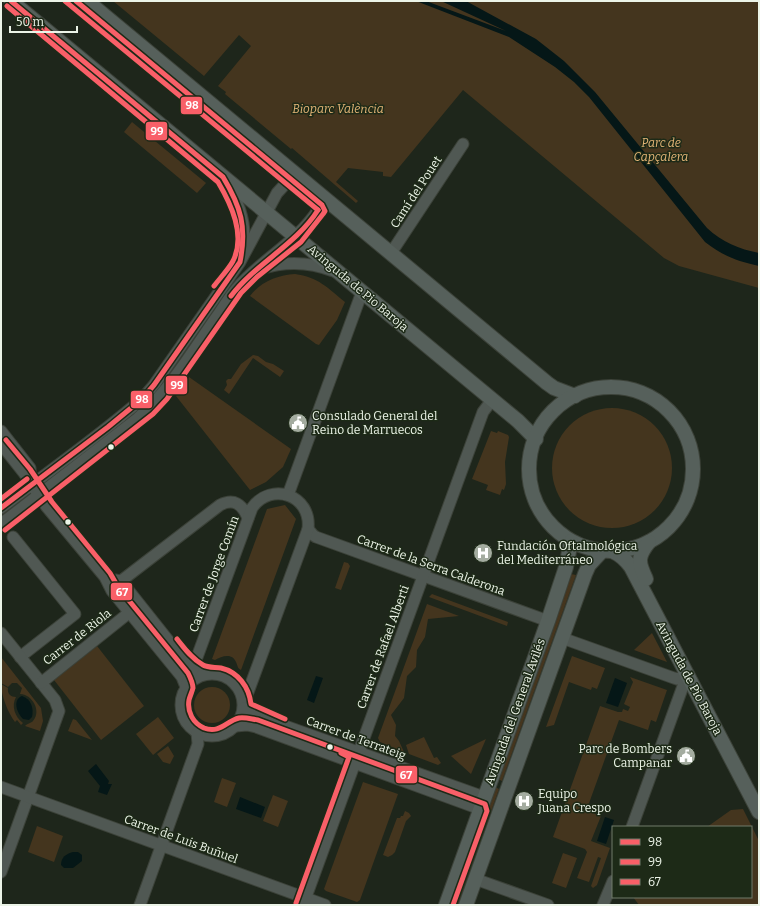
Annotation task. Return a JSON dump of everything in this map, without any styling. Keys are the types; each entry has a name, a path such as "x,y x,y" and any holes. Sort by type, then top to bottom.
{"main road":[{"name":"Avinguda de Pio Baroja","path":"11,1 518,421 536,439"},
{"path":"87,1 548,384 554,388 575,396"},
{"path":"624,388 636,391 663,406 676,419 683,429 692,453 693,478 691,490 681,513 673,523 664,532 649,542 631,549 607,551 586,547 571,541 557,530 545,518 534,497 531,485 530,462 536,439 541,427 550,416 560,406 575,396 599,389 624,388"},
{"name":"Avinguda del General Avilés","path":"446,905 548,621 566,567 571,541"},
{"name":"Avinguda de Pio Baroja","path":"649,542 640,556 639,563 759,796"},
{"name":"Avinguda de Pio Baroja","path":"607,551 622,557 631,567 759,812"},
{"name":"Avinguda del General Avilés","path":"466,905 589,565 607,551"}],"street":[{"name":"Camí del Pouet","path":"391,253 463,144"},
{"path":"223,177 233,194 243,219 244,242 240,262"},
{"path":"1,508 53,470 142,399 154,385 240,262 272,200 285,183 294,178 300,178"},
{"path":"1,524 138,418 154,403 236,289 252,272 296,237 321,206 322,196"},
{"path":"252,272 272,265 294,262 320,266 342,275"},
{"path":"244,705 239,689 233,681 225,676 206,674 198,677 186,687 182,696 181,706 183,717 188,726 197,733 208,737 216,737 227,734 240,720 244,705 308,529 306,512 297,500 288,495 362,292"},
{"name":"Carrer de Rafael Alberti","path":"305,902 356,758 483,412 492,400"},
{"path":"1,432 30,468 31,485"},
{"path":"1,444 46,506 105,577 112,591 182,677 186,687"},
{"name":"Carrer de Jorge Comín","path":"186,687 248,518 255,503 271,494 281,493 288,495"},
{"path":"122,581 217,507 226,502 232,502 243,507 248,518"},
{"name":"Carrer de la Serra Calderona","path":"308,529 312,535 316,537 548,621"},
{"path":"13,537 75,614 20,657"},
{"path":"105,577 122,581 175,649 194,667 206,674"},
{"name":"Carrer de Riola","path":"41,683 130,612"},
{"path":"1,633 55,700 59,711 1,872"},
{"path":"562,638 677,679 687,676"},
{"path":"632,826 687,676"},
{"name":"Carrer de Terrateig","path":"244,705 260,717 356,758"},
{"name":"Carrer de Terrateig","path":"236,726 247,725 256,727 356,758 482,803"},
{"path":"140,905 198,744 197,733"},
{"name":"Carrer de Luis Buñuel","path":"1,787 161,846 305,902 325,905"},
{"path":"475,879 548,905"},
{"path":"606,902 612,884"}],"green space":[{"name":"Parc de Capçalera","path":"113,1 759,1 759,288 679,266 664,258 463,90 391,177 383,176 383,172 348,168 336,182 358,201 356,203 292,148 291,149 225,94 226,92 218,86 251,46 239,35 204,76"},
{"path":"132,122 206,183 197,193 124,132"},
{"path":"295,274 303,275 316,280 345,302 337,320 319,345 250,296 264,283 270,280"},
{"path":"253,355 258,356 284,371 280,377 253,358 229,394 224,390 227,385 226,381 231,379 241,364"},
{"path":"189,377 291,449 283,467 266,482 250,490 176,396"},
{"path":"612,408 635,412 655,425 668,445 672,468 668,491 655,511 635,524 612,528 589,524 569,511 556,491 552,468 556,445 569,425 589,412"},
{"path":"491,431 497,433 498,431 508,435 509,437 505,462 506,484 500,495 486,490 488,485 472,479"},
{"path":"285,505 296,519 241,670 238,668 232,657 227,656 215,660 212,659 267,509"},
{"path":"344,562 348,563 350,566 341,590 335,588"},
{"path":"571,574 576,575 502,781 498,779"},
{"path":"432,594 508,622 507,626 429,597"},
{"path":"427,604 459,616 428,619 425,637 417,650 416,667 407,676 404,698 391,715 396,725 395,736 404,752 380,742 378,738"},
{"path":"652,633 667,662 634,650"},
{"path":"97,646 144,706 101,740 54,680"},
{"path":"572,656 605,668 597,689 592,687 591,690 569,682 554,725 546,727"},
{"path":"1,657 41,708 43,721 40,731 25,726 36,717 36,708 32,700 20,694 22,688 17,683 12,683 8,687 1,683"},
{"path":"630,677 667,690 656,722 651,720 648,730 619,720 588,806 584,805 582,809 601,816 591,841 610,848 597,885 593,888 591,886 601,858 598,857 589,882 577,878 587,852 585,849 553,837 600,706 618,712 622,712 623,709 628,711 630,707 624,704 633,682"},
{"path":"1,684 8,688 10,695 16,697 14,708 16,715 23,723 21,725 17,720 15,722 5,704"},
{"path":"216,687 225,692 229,698 229,712 225,718 216,723 208,723 199,718 195,712 194,701 199,692 205,688"},
{"path":"158,717 174,738 153,755 136,734"},
{"path":"73,719 76,720 92,740 68,731"},
{"path":"424,737 434,758 437,757 441,763 438,765 409,754 406,745"},
{"path":"486,739 471,774 451,756"},
{"path":"168,746 174,756 170,764 163,762 157,754"},
{"path":"222,778 236,783 227,807 214,802"},
{"path":"363,782 398,794 360,900 357,902 324,889"},
{"path":"495,787 499,789 458,905 452,905"},
{"path":"273,795 288,801 278,827 263,821"},
{"path":"743,809 752,826 708,826 731,810"},
{"path":"405,811 411,816 406,821 395,852 388,857 383,855 397,818 403,816"},
{"path":"37,826 63,836 54,862 28,852"},
{"path":"752,827 759,841 759,905 639,905 634,898 752,898"},
{"path":"563,853 577,858 566,888 552,883"}],"shaded area":[{"path":"416,1 426,1 506,31 441,1 466,1 536,39 564,61 595,92 707,228 731,244 759,253 759,266 730,257 705,242 589,97 574,82 555,67 509,37"},
{"path":"316,676 323,678 314,703 307,700"},
{"path":"615,678 627,683 618,707 606,703"},
{"path":"22,696 28,699 33,710 32,717 29,720 23,719 16,707 17,700"},
{"path":"96,764 109,781 108,784 112,784 107,795 98,792 100,786 88,771"},
{"path":"240,797 265,807 261,818 236,809"},
{"path":"605,817 614,820 606,844 597,841"},
{"path":"73,852 78,852 82,855 82,861 73,868 64,868 61,865 63,858"}],"transit line":[{"name":"98","path":"1,508 108,427 142,399 154,385 240,262 243,238 241,218 238,208 223,177 11,1"},
{"name":"98","path":"65,1 318,210"},
{"name":"99","path":"5,530 153,414 167,399 241,293 257,277 301,242 325,211 322,205 76,1"},
{"name":"99","path":"7,6 218,182 232,210 238,241 237,251 233,261 214,286"},
{"name":"98","path":"231,296 241,284 299,234 318,210"},
{"name":"67","path":"6,440 30,469 52,502 110,573 118,587 188,673 193,688 189,700 189,709 192,717 200,726 214,729 239,718 258,720 485,804 487,811 453,905"},
{"name":"67","path":"1,499 27,479"},
{"name":"67","path":"177,639 188,653 199,663 207,667 221,668 233,673 245,686 251,704 285,719"},
{"name":"67","path":"296,903 349,757 341,753"}],"place":[{"name":"Consulado General del Reino de Marruecos","path":"298,423"},
{"name":"Fundación Oftalmológica del Mediterráneo","path":"483,553"},
{"name":"Parc de Bombers Campanar","path":"686,756"},
{"name":"Equipo Juana Crespo","path":"524,801"}],"park label":[{"name":"Bioparc València","path":"338,109"}]}
